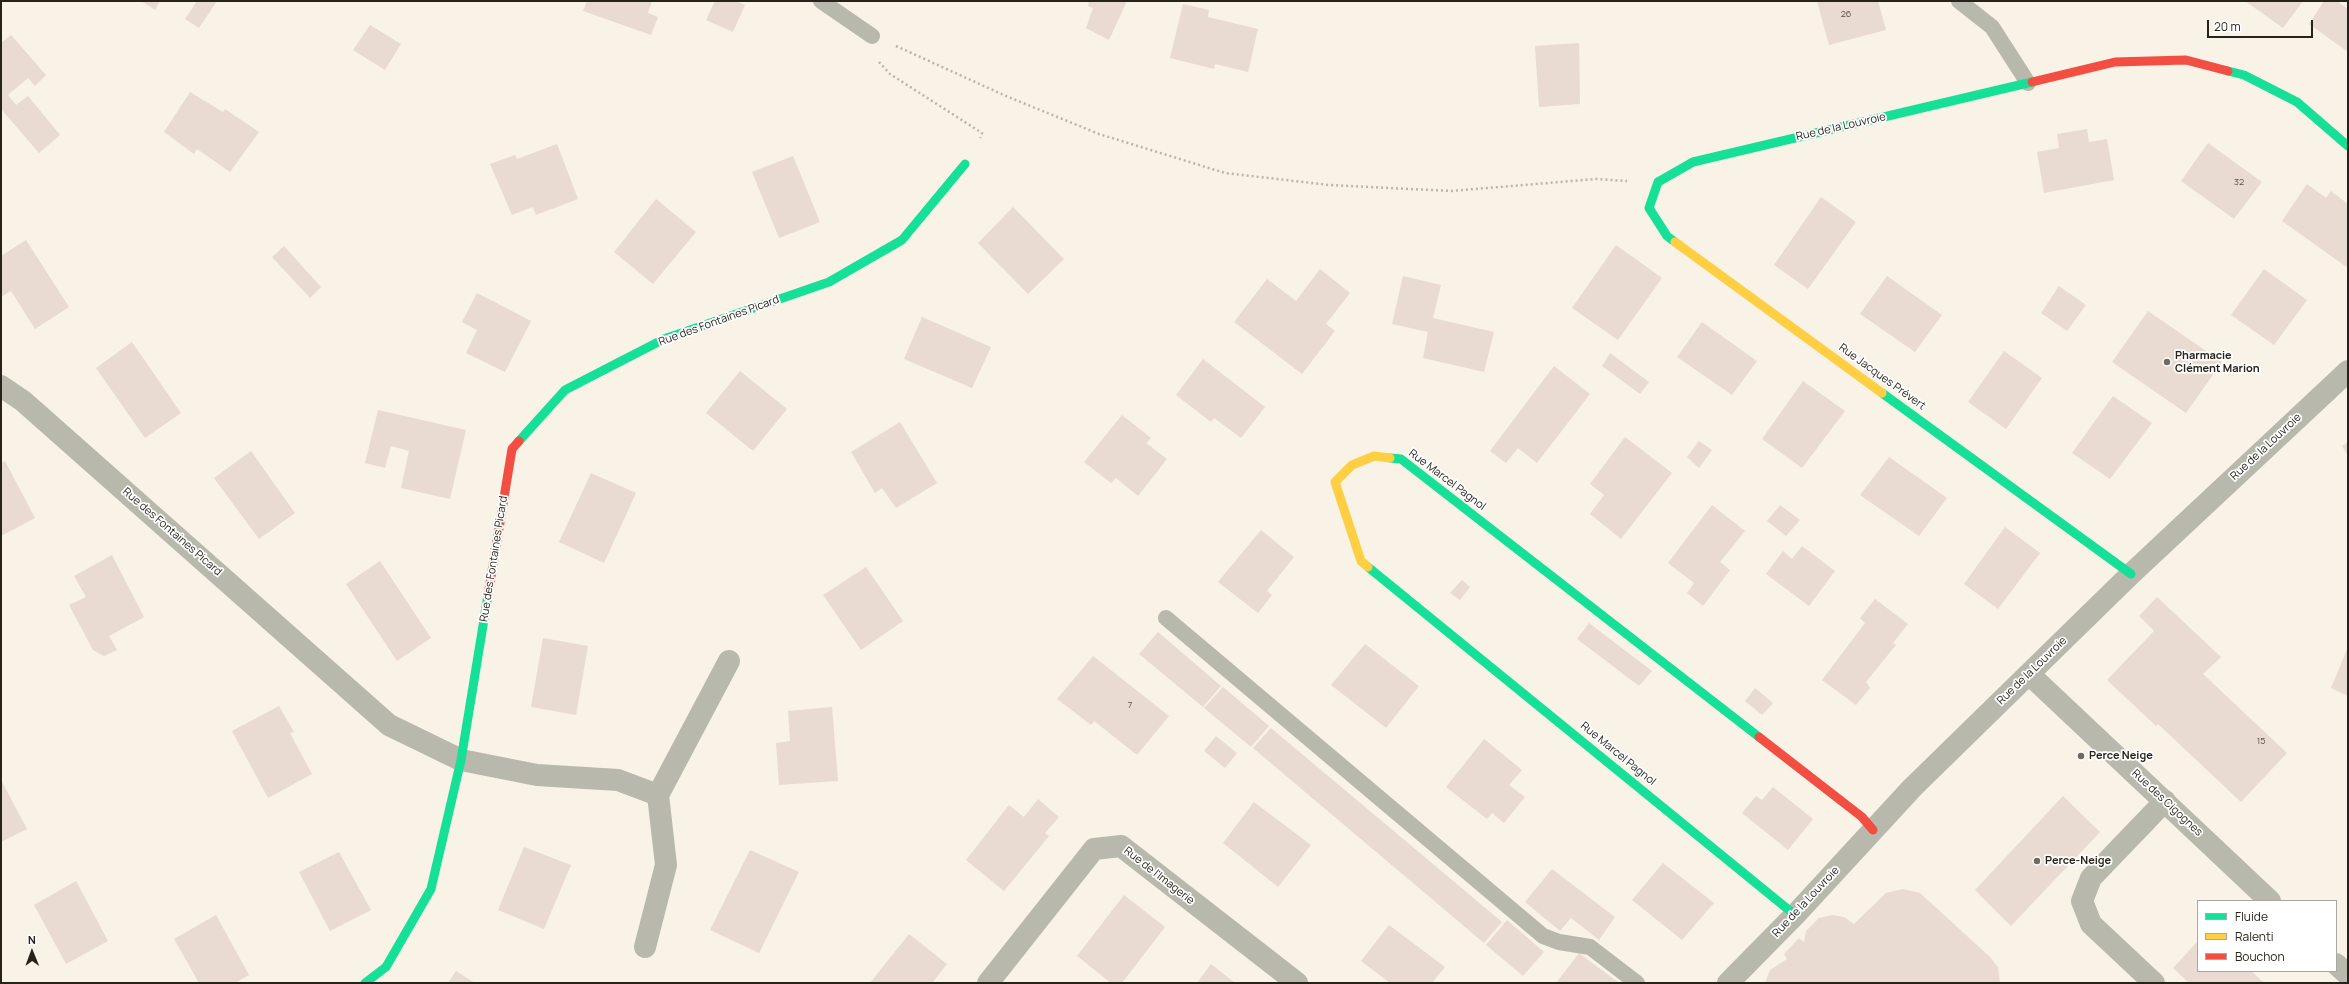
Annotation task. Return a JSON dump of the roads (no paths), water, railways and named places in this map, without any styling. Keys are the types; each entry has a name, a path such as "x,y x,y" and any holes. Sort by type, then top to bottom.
{"street":[{"name":"Rue de la Louvroie","path":"1658,182 1693,162 2115,62 2186,60 2244,75 2297,102 2348,146"},
{"name":"Rue des Fontaines Picard","path":"365,983 386,967 431,889 461,760 512,449 565,390 664,339 829,282 902,240 964,164"},
{"name":"Rue Jacques Prévert","path":"1658,182 1649,208 1667,236 2131,574"},
{"name":"Rue de la Louvroie","path":"1728,983 1795,915 1917,783 2131,574 2348,371"},
{"name":"Rue des Fontaines Picard","path":"1,386 23,401 390,725 461,760 537,775 618,780 658,795"},
{"name":"Rue Marcel Pagnol","path":"1795,915 1362,561 1335,482 1352,465 1374,456 1401,459 1862,817 1873,830"},
{"path":"645,947 666,866 658,795 730,662"},
{"name":"Rue des Cigognes","path":"2029,674 2269,900"},
{"path":"2154,983 2091,924 2082,902 2091,878 2165,801"},
{"name":"Rue de l'Imagerie","path":"988,983 1094,849 1121,846 1297,983"},
{"path":"2337,965 2348,975"}],"lane":[{"path":"821,1 876,38"},
{"path":"1959,1 1992,27 2028,83"},
{"path":"1166,618 1543,936 1559,942 1590,947 1637,983"}],"place":[{"name":"Pharmacie Clément Marion","path":"2167,362"},
{"name":"Perce Neige","path":"2081,756"},
{"name":"Perce-Neige","path":"2037,861"}]}
